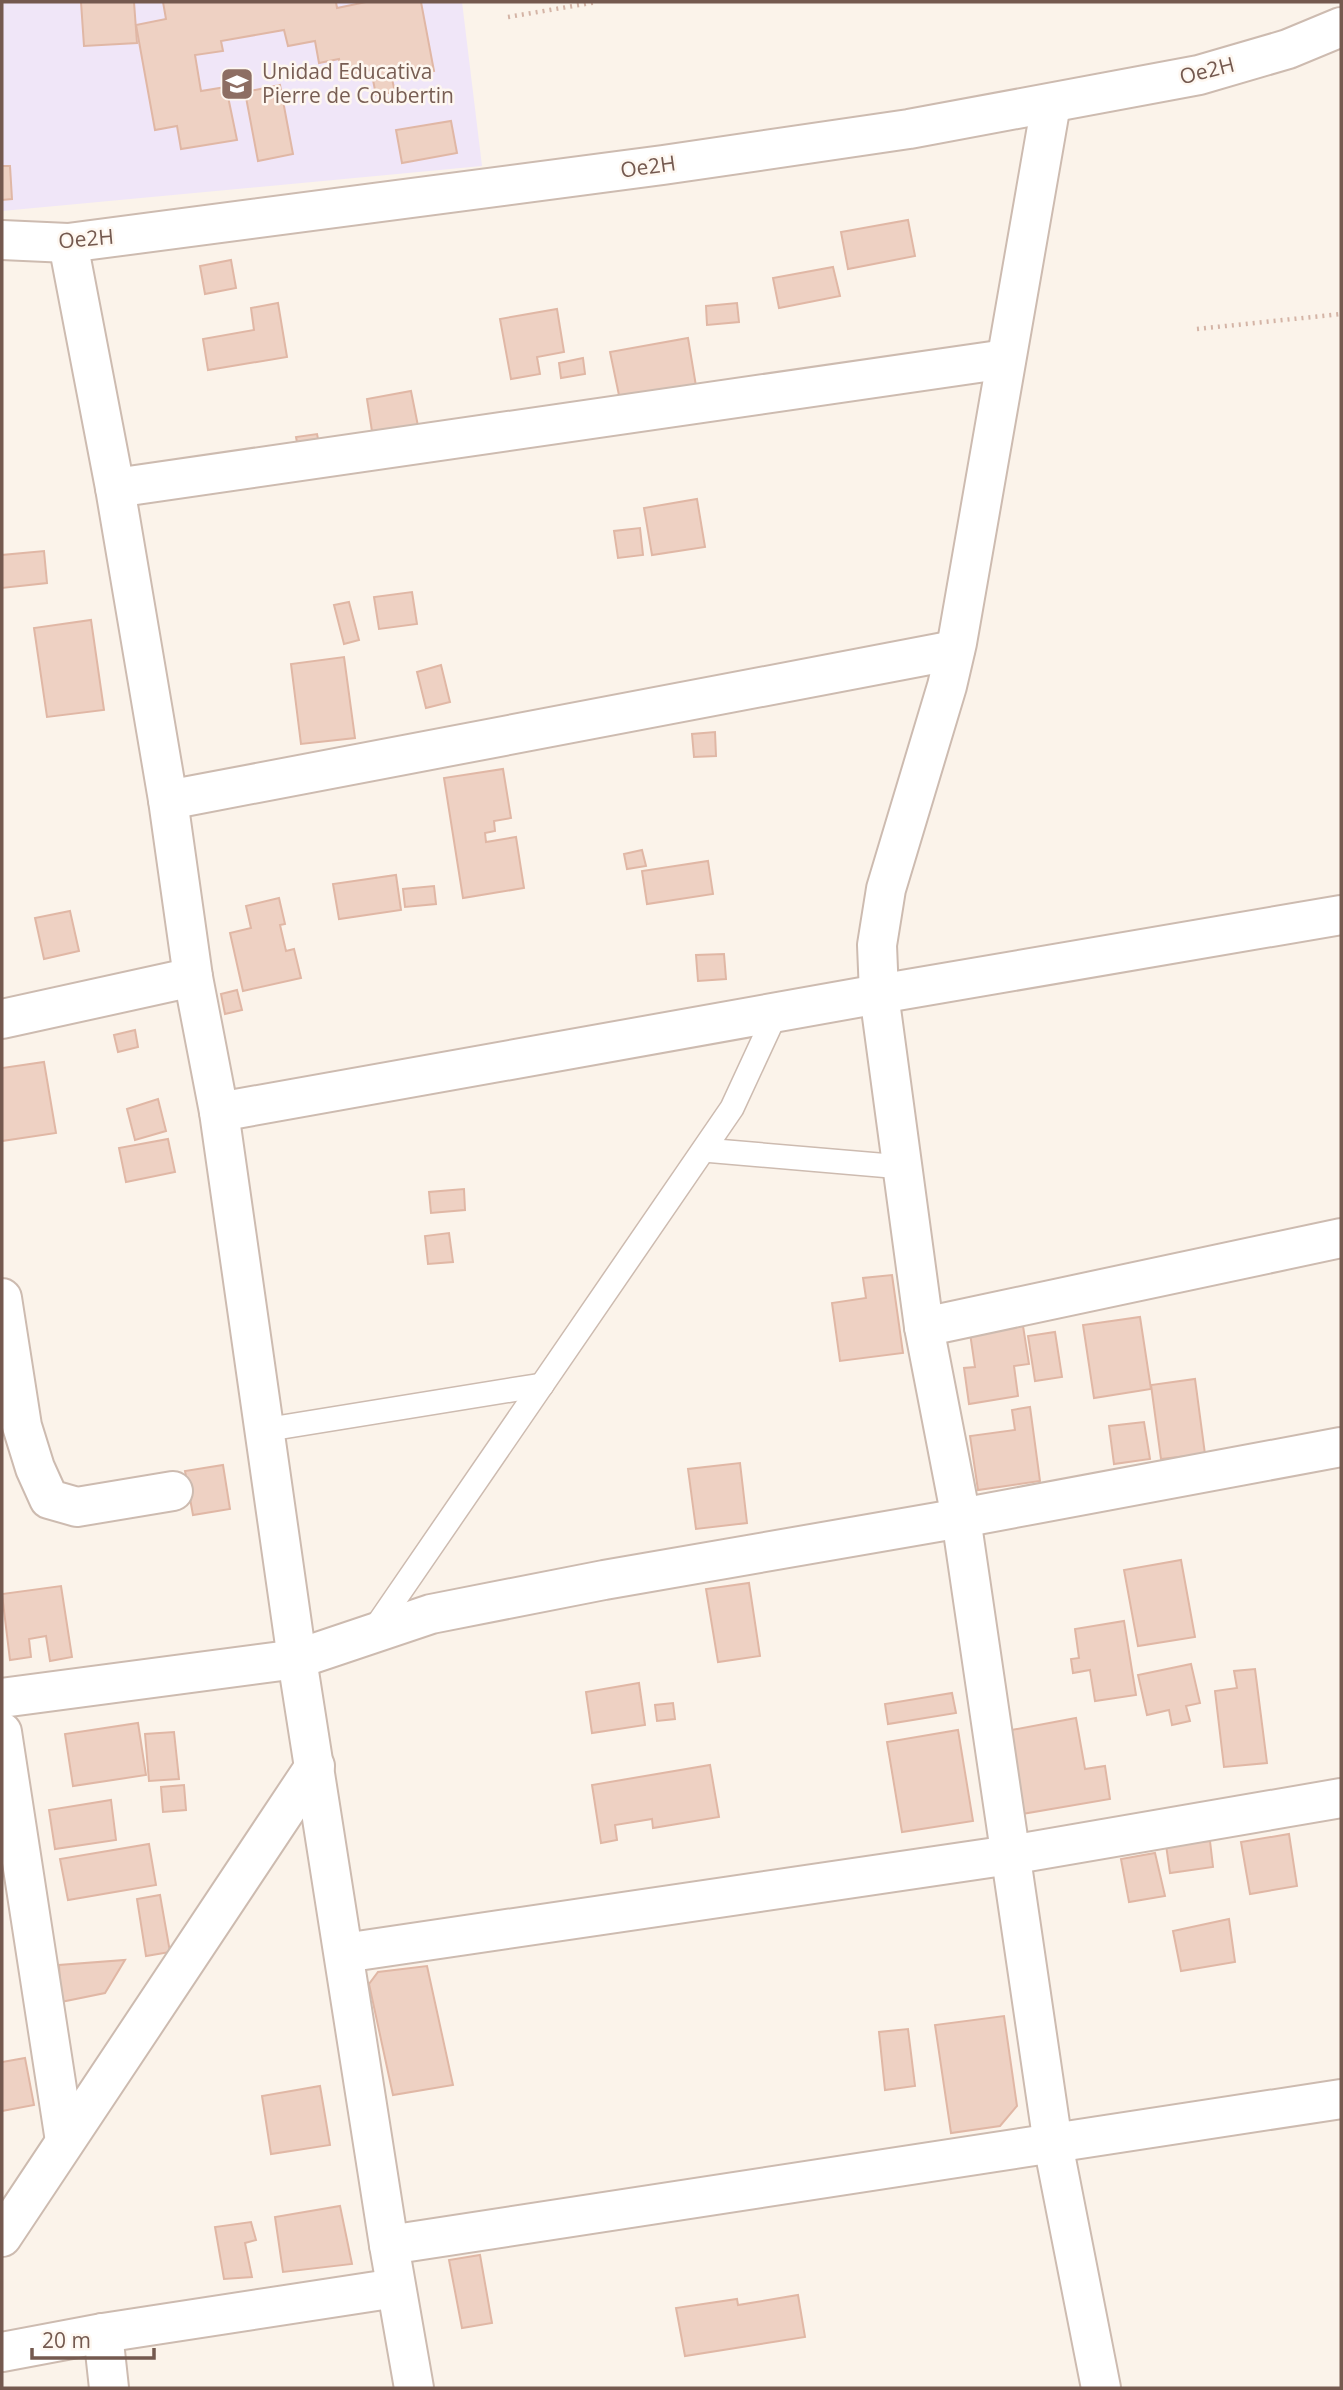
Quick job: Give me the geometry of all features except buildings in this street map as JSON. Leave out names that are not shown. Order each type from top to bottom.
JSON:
[{"type":"street","name":"Oe2H","points":[[2,240],[68,243],[909,130],[1199,75],[1288,49],[1341,27]]},
{"type":"street","points":[[1051,104],[955,650],[947,686],[886,889],[877,945],[878,994],[924,1327],[961,1518],[1052,2144],[1101,2388]]},
{"type":"street","points":[[68,243],[115,488],[168,800],[193,977],[219,1112],[297,1659],[414,2388]]},
{"type":"street","points":[[115,488],[1006,359]]},
{"type":"street","points":[[168,800],[955,650]]},
{"type":"street","points":[[219,1112],[878,994],[1341,915]]},
{"type":"street","points":[[2,1019],[193,977]]},
{"type":"street","points":[[924,1327],[1341,1238]]},
{"type":"street","points":[[2,1298],[12,1428],[49,1499],[77,1507],[173,1491]]},
{"type":"street","points":[[2,1698],[297,1659],[431,1614],[604,1580],[961,1518],[1341,1447]]},
{"type":"street","points":[[2,1732],[65,2141]]},
{"type":"street","points":[[2,2237],[314,1766]]},
{"type":"street","points":[[344,1952],[1010,1855],[1341,1798]]},
{"type":"street","points":[[389,2245],[1341,2099]]},
{"type":"street","points":[[2,2352],[103,2333],[396,2288]]},
{"type":"street","points":[[103,2333],[109,2388]]},
{"type":"lane","points":[[371,1634],[732,1108],[776,1013]]},
{"type":"lane","points":[[704,1150],[902,1167]]},
{"type":"lane","points":[[264,1430],[542,1385]]},
{"type":"path","points":[[508,18],[597,2]]},
{"type":"path","points":[[1198,329],[1341,314]]},
{"type":"shaded area","name":"Unidad Educativa Pierre de Coubertin","points":[[2,2],[462,2],[482,166],[2,211]]},
{"type":"place","name":"Unidad Educativa Pierre de Coubertin","points":[[237,84]]}]
